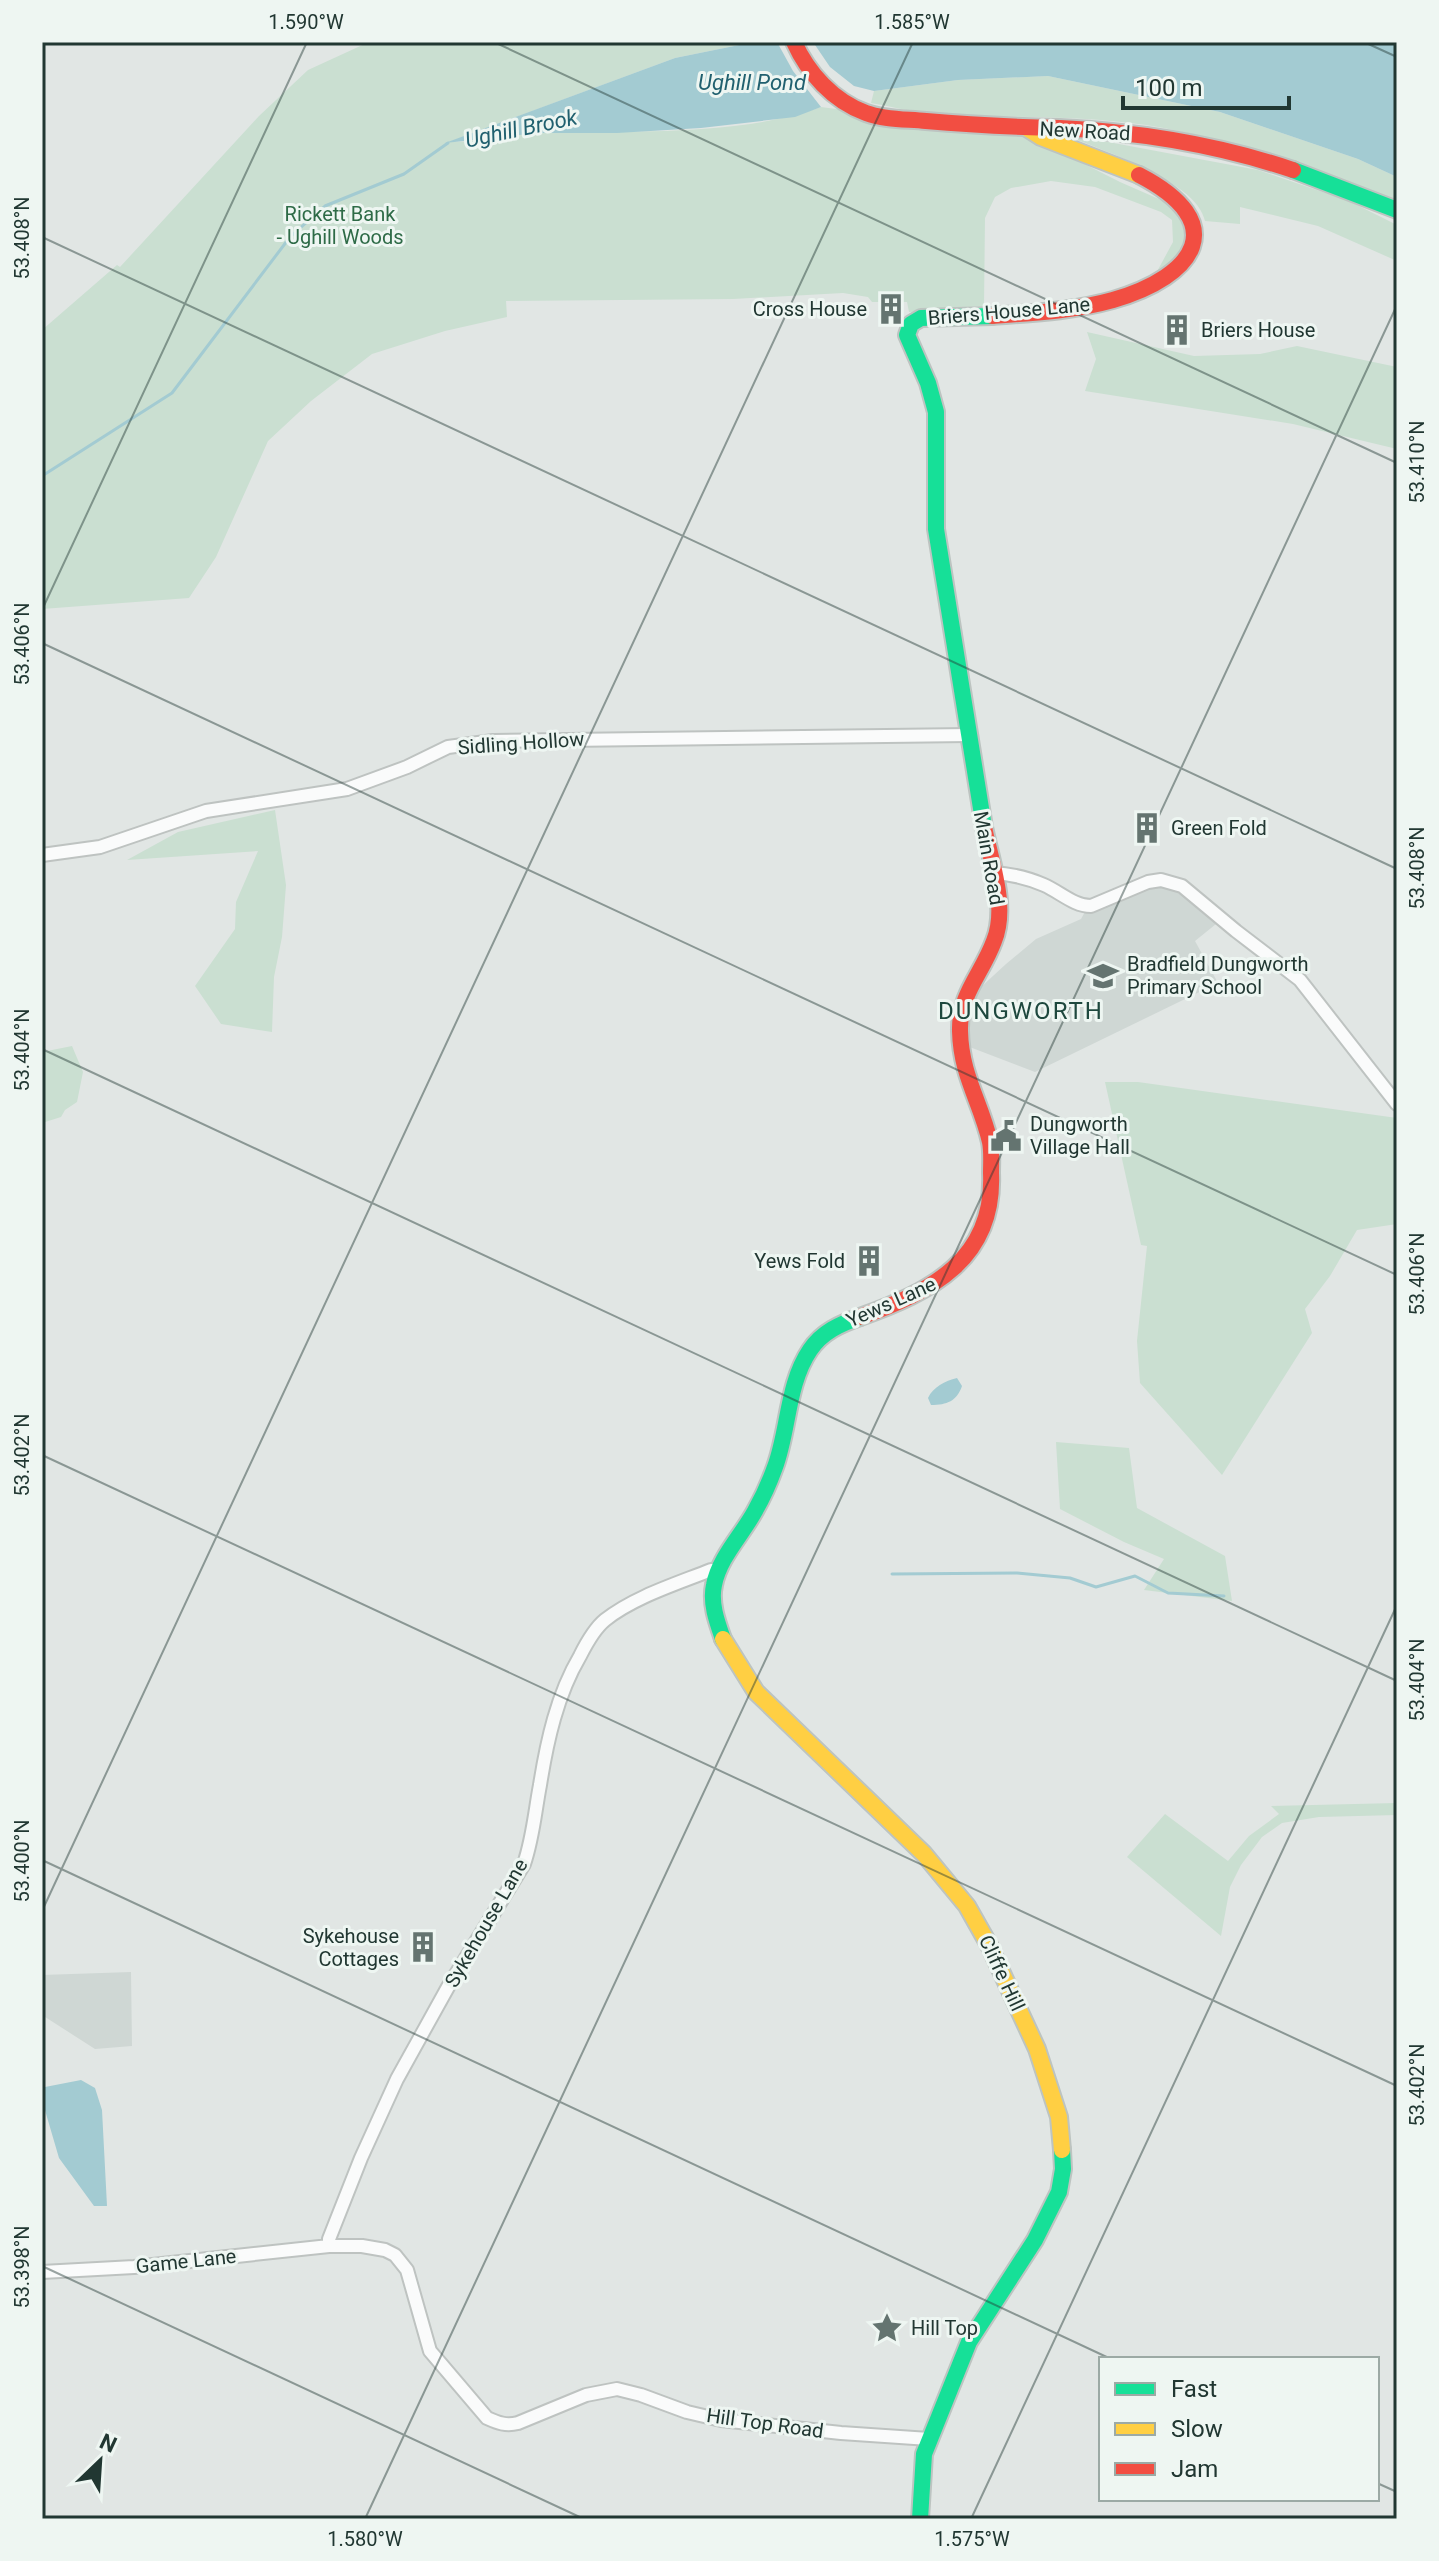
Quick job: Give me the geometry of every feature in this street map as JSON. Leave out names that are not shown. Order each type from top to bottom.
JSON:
[{"type":"main road","name":"New Road","points":[[794,42],[815,76],[848,103],[868,114],[951,124],[1134,133],[1188,141],[1306,174],[1397,210]]},
{"type":"main road","name":"Briers House Lane","points":[[969,735],[936,529],[936,412],[928,383],[907,335],[910,323],[921,318],[1055,311],[1125,297],[1178,270],[1186,260],[1195,236],[1195,224],[1183,204],[1162,187],[1041,137],[1027,128]]},
{"type":"main road","name":"Main Road","points":[[969,735],[998,897],[997,933],[963,1001],[961,1060],[986,1128],[992,1160]]},
{"type":"main road","name":"Yews Lane","points":[[718,1570],[747,1527],[771,1478],[784,1439],[797,1377],[809,1351],[830,1330],[930,1288],[959,1264],[974,1243],[988,1211],[992,1194],[992,1160]]},
{"type":"main road","name":"Cliffe Hill","points":[[718,1570],[713,1588],[715,1617],[726,1647],[741,1672],[787,1724],[924,1854],[967,1906],[989,1945],[1037,2049],[1059,2117],[1063,2169],[1059,2192],[1035,2240],[974,2332],[929,2439],[921,2473],[920,2519]]},
{"type":"street","name":"Sidling Hollow","points":[[42,855],[100,847],[218,808],[347,789],[407,767],[448,747],[485,742],[523,739],[734,740],[969,735]]},
{"type":"street","points":[[993,873],[1014,875],[1044,885],[1082,906],[1091,906],[1148,882],[1161,880],[1182,886],[1300,980],[1397,1104]]},
{"type":"street","name":"Sykehouse Lane","points":[[329,2246],[358,2166],[390,2093],[448,1987],[524,1864],[544,1760],[560,1700],[585,1646],[602,1622],[619,1611],[711,1570],[718,1570]]},
{"type":"street","name":"Game Lane","points":[[42,2272],[134,2267],[329,2246]]},
{"type":"street","name":"Hill Top Road","points":[[329,2246],[385,2250],[402,2262],[411,2281],[430,2351],[487,2418],[495,2422],[518,2423],[586,2395],[617,2389],[721,2420],[929,2439]]},
{"type":"shaded area","name":"Bradfield Dungworth Primary School","points":[[1150,886],[1180,889],[1216,924],[1195,941],[1218,983],[1035,1072],[967,1046],[970,1006],[981,987],[1036,939],[1081,919],[1086,910],[1105,907]]},
{"type":"shaded area","points":[[131,1972],[132,2046],[95,2049],[42,2015],[42,1975]]},
{"type":"green space","name":"Rickett Bank - Ughill Woods","points":[[369,42],[754,42],[675,58],[449,142],[540,133],[719,128],[788,117],[821,107],[1025,134],[1168,203],[1185,219],[1187,241],[1170,265],[1154,277],[1173,242],[1172,220],[1161,212],[1095,187],[1051,181],[1011,188],[995,197],[985,218],[984,306],[909,312],[907,302],[872,302],[868,297],[843,293],[733,299],[506,301],[507,317],[445,331],[372,354],[311,401],[268,441],[216,557],[189,598],[42,609],[42,330],[117,265],[120,267],[259,116],[308,70]]},
{"type":"green space","points":[[1048,76],[1220,112],[1358,159],[1397,177],[1397,204],[1274,157],[1179,131],[1091,119],[926,113],[871,103],[874,91],[958,80]]},
{"type":"green space","points":[[1060,133],[1258,170],[1349,201],[1397,225],[1397,261],[1318,226],[1240,207],[1240,224],[1205,221],[1198,206],[1165,179]]},
{"type":"green space","points":[[1087,332],[1194,356],[1260,354],[1297,346],[1397,367],[1397,449],[1293,424],[1085,391],[1096,359]]},
{"type":"green space","points":[[275,810],[286,885],[282,937],[274,977],[272,1032],[221,1024],[195,986],[235,929],[236,902],[258,851],[127,860],[178,832]]},
{"type":"green space","points":[[72,1046],[83,1072],[77,1102],[61,1117],[42,1123],[42,1052]]},
{"type":"green space","points":[[1105,1082],[1138,1082],[1397,1118],[1397,1224],[1357,1230],[1330,1276],[1305,1309],[1312,1333],[1222,1475],[1140,1383],[1137,1341],[1147,1246],[1141,1245]]},
{"type":"green space","points":[[1056,1442],[1129,1448],[1137,1508],[1225,1556],[1232,1601],[1144,1590],[1164,1559],[1060,1509]]},
{"type":"green space","points":[[1397,1803],[1397,1815],[1319,1817],[1282,1823],[1262,1837],[1241,1865],[1230,1887],[1221,1936],[1127,1857],[1165,1814],[1228,1861],[1249,1836],[1279,1814],[1271,1806]]},
{"type":"water","name":"Ughill Pond","points":[[754,42],[777,42],[793,71],[821,107],[795,117],[701,128],[617,133],[538,133],[445,143],[675,58]]},
{"type":"water","points":[[813,42],[1397,42],[1397,177],[1358,159],[1220,112],[1048,76],[958,80],[874,91],[854,86],[830,67]]},
{"type":"water","points":[[957,1378],[962,1386],[954,1399],[931,1405],[928,1398],[933,1391]]},
{"type":"water","points":[[81,2080],[95,2088],[102,2110],[107,2206],[94,2206],[59,2158],[42,2100],[45,2087]]},
{"type":"waterway","name":"Ughill Brook","points":[[42,476],[172,393],[290,237],[325,206],[404,174],[448,143]]},
{"type":"waterway","points":[[892,1574],[1017,1573],[1070,1578],[1096,1587],[1135,1576],[1168,1593],[1224,1596]]},
{"type":"traffic: fast","points":[[1293,170],[1397,210]]},
{"type":"traffic: fast","points":[[984,827],[936,529],[936,412],[928,383],[907,335],[911,324],[921,318],[992,316]]},
{"type":"traffic: fast","points":[[723,1639],[714,1606],[717,1575],[771,1478],[802,1363],[826,1333],[860,1317]]},
{"type":"traffic: fast","points":[[920,2519],[924,2454],[969,2342],[1035,2240],[1059,2192],[1062,2150]]},
{"type":"traffic: slow","points":[[1027,128],[1041,137],[1139,175]]},
{"type":"traffic: slow","points":[[723,1639],[756,1692],[924,1854],[967,1906],[989,1945],[1037,2049],[1059,2117],[1062,2150]]},
{"type":"traffic: jam","points":[[794,42],[823,85],[854,108],[873,115],[1149,136],[1207,146],[1293,170]]},
{"type":"traffic: jam","points":[[992,316],[1038,313],[1113,300],[1142,290],[1182,263],[1192,246],[1194,229],[1186,211],[1168,193],[1139,175]]},
{"type":"traffic: jam","points":[[860,1317],[911,1296],[954,1268],[970,1250],[982,1228],[989,1203],[990,1142],[964,1062],[960,1031],[967,995],[998,928],[997,884],[984,827]]},
{"type":"place","name":"Cross House","points":[[891,309]]},
{"type":"place","name":"Briers House","points":[[1177,330]]},
{"type":"place","name":"Green Fold","points":[[1147,828]]},
{"type":"place","name":"Bradfield Dungworth Primary School","points":[[1103,976]]},
{"type":"place","name":"Dungworth Village Hall","points":[[1006,1136]]},
{"type":"place","name":"Yews Fold","points":[[869,1261]]},
{"type":"place","name":"Sykehouse Cottages","points":[[423,1947]]},
{"type":"place","name":"Hill Top","points":[[887,2328]]},
{"type":"district","name":"DUNGWORTH","points":[[1021,1011]]}]
